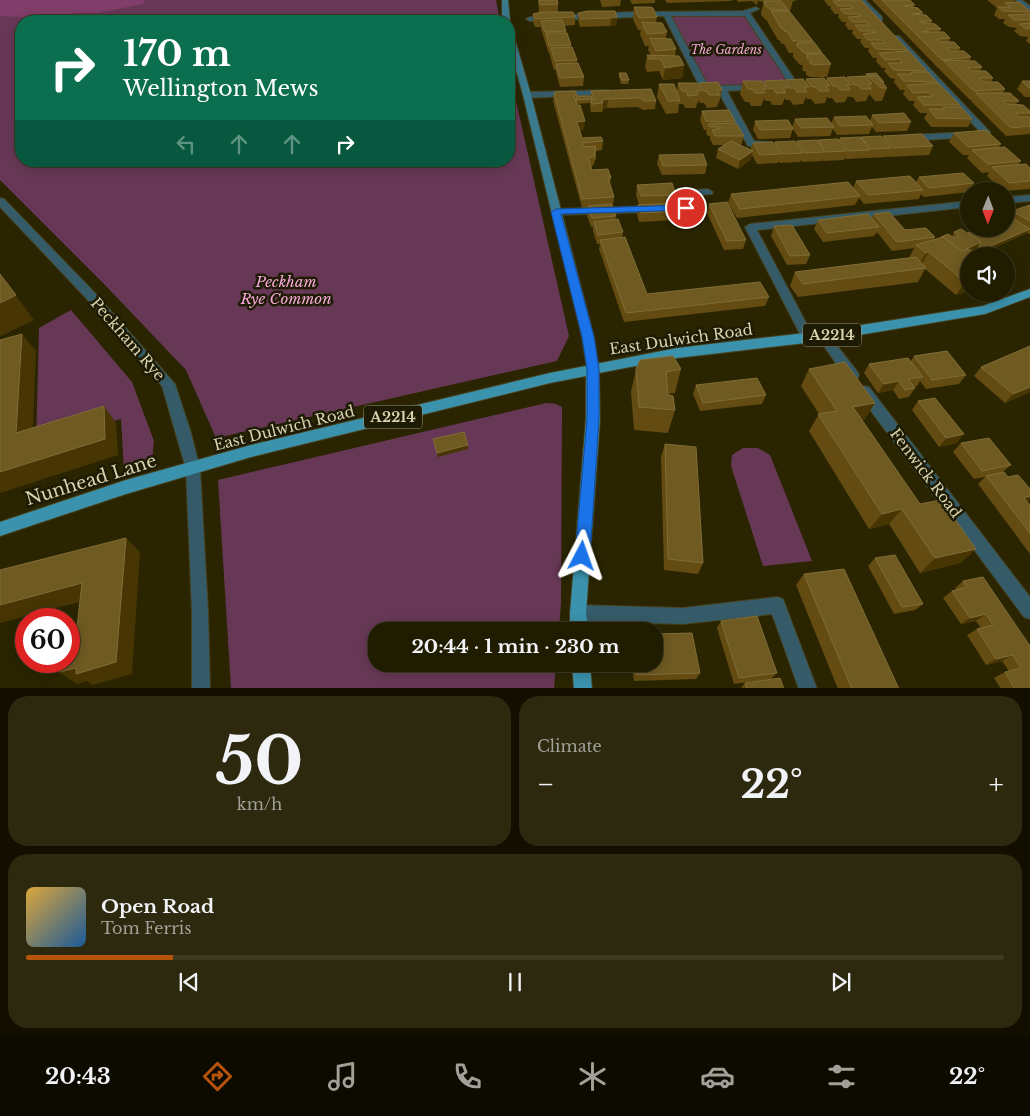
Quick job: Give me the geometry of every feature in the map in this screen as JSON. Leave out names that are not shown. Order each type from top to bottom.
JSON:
[{"type":"main road","points":[[504,0],[505,15]]},
{"type":"main road","points":[[515,54],[588,337],[593,369],[593,419],[578,622]]},
{"type":"main road","name":"East Dulwich Road","points":[[193,469],[251,451],[593,369],[677,353],[816,337],[985,310],[1030,293]]},
{"type":"main road","name":"Nunhead Lane","points":[[0,529],[126,486],[193,469]]},
{"type":"main road","points":[[582,672],[583,688]]},
{"type":"street","points":[[861,0],[987,134],[898,138]]},
{"type":"street","points":[[1018,0],[1030,9]]},
{"type":"street","points":[[530,19],[666,13],[744,13],[756,9]]},
{"type":"street","points":[[666,13],[705,89]]},
{"type":"street","points":[[744,13],[748,15],[790,86],[805,86]]},
{"type":"street","points":[[695,89],[767,87]]},
{"type":"street","points":[[721,88],[751,144],[780,143]]},
{"type":"street","points":[[527,95],[616,92]]},
{"type":"street","points":[[556,212],[686,208],[680,193],[708,192]]},
{"type":"street","points":[[1015,199],[1030,198]]},
{"type":"street","name":"Peckham Rye","points":[[0,201],[90,295],[165,380],[184,434],[193,469],[201,688]]},
{"type":"street","name":"Fenwick Road","points":[[960,205],[750,227],[816,337],[1030,611]]},
{"type":"street","points":[[578,613],[683,616],[777,605],[808,688]]},
{"type":"green space","name":"Peckham Rye Common","points":[[0,0],[496,0],[499,15],[15,15],[15,167],[515,167],[515,97],[569,336],[557,361],[216,438],[186,370],[106,286],[0,180]]},
{"type":"green space","name":"The Gardens","points":[[670,15],[745,16],[791,84],[707,87]]},
{"type":"green space","points":[[71,310],[132,382],[154,441],[152,461],[124,470],[121,419],[36,444],[39,328]]},
{"type":"green space","points":[[546,403],[562,407],[560,622],[368,622],[368,672],[555,672],[554,688],[231,688],[218,480]]},
{"type":"green space","points":[[743,448],[758,448],[770,455],[812,561],[763,566],[731,466],[732,455]]},
{"type":"shaded area","points":[[0,0],[144,0],[143,4],[98,13],[0,16]]},
{"type":"building","points":[[557,0],[558,4],[540,5],[539,1]]},
{"type":"building","points":[[861,0],[908,50],[876,49],[871,43],[885,43],[882,40],[868,40],[863,34],[876,32],[860,31],[855,25],[869,25],[866,22],[852,22],[848,17],[861,16],[858,14],[845,14],[840,9],[853,8],[851,6],[838,6],[833,1]]},
{"type":"building","points":[[882,0],[910,0],[915,5],[903,6],[918,8],[923,13],[911,14],[926,15],[932,21],[919,21],[935,24],[941,29],[927,29],[929,31],[922,32],[944,32],[950,38],[937,39],[940,42],[954,42],[960,48],[946,48],[950,51],[964,51],[971,57],[942,60]]},
{"type":"building","points":[[764,1],[781,1],[788,10],[771,10],[764,4]]},
{"type":"building","points":[[1019,2],[1030,12],[1003,11],[998,7],[1011,7],[1005,3]]},
{"type":"building","points":[[634,7],[653,8],[657,17],[639,18]]},
{"type":"building","points":[[615,11],[617,17],[581,19],[578,13]]},
{"type":"building","points":[[771,11],[789,11],[813,41],[793,41],[788,32],[781,28]]},
{"type":"building","points":[[573,12],[575,17],[535,19],[533,14]]},
{"type":"building","points":[[1030,14],[1030,20],[1014,20],[1008,15]]},
{"type":"building","points":[[562,20],[566,31],[545,32],[541,21]]},
{"type":"building","points":[[642,22],[662,23],[667,32],[647,34]]},
{"type":"building","points":[[1030,23],[1030,29],[1019,24]]},
{"type":"building","points":[[546,33],[567,33],[571,45],[549,46]]},
{"type":"building","points":[[650,38],[671,39],[676,49],[656,51]]},
{"type":"building","points":[[814,42],[822,53],[804,53],[796,45],[798,45],[797,43]]},
{"type":"building","points":[[572,47],[577,60],[555,61],[551,48]]},
{"type":"building","points":[[909,51],[927,71],[894,70],[888,63],[902,63],[900,59],[885,60],[879,53]]},
{"type":"building","points":[[806,54],[823,54],[831,64],[814,65],[810,63],[810,59],[806,58],[808,56]]},
{"type":"building","points":[[647,55],[679,56],[684,65],[665,68],[661,59],[649,59]]},
{"type":"building","points":[[943,60],[975,61],[982,67],[968,68],[971,71],[986,71],[993,78],[979,78],[983,82],[998,82],[1005,89],[974,91]]},
{"type":"building","points":[[578,63],[584,77],[560,78],[556,64]]},
{"type":"building","points":[[911,72],[928,72],[937,82],[904,81],[897,74],[912,74]]},
{"type":"building","points":[[619,73],[626,73],[629,80],[622,80]]},
{"type":"building","points":[[876,73],[884,82],[882,83],[877,76],[868,76],[866,74]]},
{"type":"building","points":[[866,76],[872,84],[868,84],[871,89],[861,89],[858,85],[854,85],[847,77]]},
{"type":"building","points":[[868,76],[877,76],[887,88],[881,88]]},
{"type":"building","points":[[845,77],[851,85],[847,85],[850,90],[840,90],[837,86],[833,86],[827,78]]},
{"type":"building","points":[[824,78],[830,86],[826,86],[829,91],[819,91],[816,87],[812,87],[806,79]]},
{"type":"building","points":[[803,79],[809,87],[804,87],[807,92],[797,92],[794,88],[790,88],[785,80]]},
{"type":"building","points":[[783,80],[788,88],[783,88],[786,93],[776,93],[773,88],[769,89],[764,81]]},
{"type":"building","points":[[743,81],[762,81],[767,89],[762,89],[765,93],[755,93],[752,89],[748,89]]},
{"type":"building","points":[[1022,81],[1030,81],[1030,89]]},
{"type":"building","points":[[718,82],[722,90],[717,90],[720,95],[709,95],[707,91],[703,91],[699,83]]},
{"type":"building","points":[[678,83],[697,83],[701,91],[696,91],[698,95],[688,96],[686,91],[682,91]]},
{"type":"building","points":[[938,83],[960,105],[924,105],[917,97],[933,96],[929,92],[913,93],[907,85]]},
{"type":"building","points":[[659,84],[674,84],[680,101],[668,101]]},
{"type":"building","points":[[651,89],[656,101],[645,101],[640,98],[608,99],[602,100],[603,103],[592,104],[591,99],[594,99],[591,91]]},
{"type":"building","points":[[575,91],[577,95],[574,96],[577,105],[580,105],[585,121],[577,122],[582,138],[601,137],[603,141],[582,143],[584,147],[595,146],[595,157],[588,157],[592,170],[608,169],[611,178],[608,178],[614,197],[582,199],[554,93]]},
{"type":"building","points":[[976,93],[1010,93],[1019,101],[1003,101],[1006,104],[1023,105],[1030,111],[1030,113],[1016,113],[1020,117],[1030,117],[1030,126],[1011,128]]},
{"type":"building","points":[[577,96],[591,96],[592,99],[576,100]]},
{"type":"building","points":[[943,107],[961,107],[972,119],[936,118],[929,109],[945,109]]},
{"type":"building","points":[[729,110],[735,121],[706,121],[702,111]]},
{"type":"building","points":[[904,113],[911,122],[879,123],[872,115]]},
{"type":"building","points":[[866,116],[873,125],[840,126],[834,117]]},
{"type":"building","points":[[827,118],[834,127],[801,128],[795,119]]},
{"type":"building","points":[[788,120],[793,129],[760,130],[755,121]]},
{"type":"building","points":[[736,123],[744,136],[715,136],[712,130],[721,128],[710,127],[708,124]]},
{"type":"building","points":[[986,130],[1001,144],[968,147],[954,133]]},
{"type":"building","points":[[922,134],[933,146],[893,148],[883,136]]},
{"type":"building","points":[[881,136],[891,148],[871,149],[861,137]]},
{"type":"building","points":[[860,137],[870,150],[849,151],[840,138]]},
{"type":"building","points":[[838,139],[847,151],[827,152],[818,140]]},
{"type":"building","points":[[817,140],[825,152],[805,153],[797,141]]},
{"type":"building","points":[[731,141],[753,151],[740,160],[718,149]]},
{"type":"building","points":[[795,141],[803,153],[783,154],[775,142]]},
{"type":"building","points":[[773,142],[781,154],[760,155],[753,143]]},
{"type":"building","points":[[1005,147],[1021,161],[988,164],[972,150]]},
{"type":"building","points":[[703,154],[707,165],[663,166],[659,155]]},
{"type":"building","points":[[1026,164],[1030,168],[1030,181],[1008,182],[992,167]]},
{"type":"building","points":[[963,173],[973,182],[960,182],[960,185],[929,188],[919,177]]},
{"type":"building","points":[[910,176],[923,190],[868,195],[856,181]]},
{"type":"building","points":[[848,182],[860,196],[740,209],[731,194]]},
{"type":"building","points":[[672,183],[676,195],[641,196],[637,185]]},
{"type":"building","points":[[727,202],[746,240],[727,241],[709,204]]},
{"type":"building","points":[[674,203],[677,211],[641,213],[638,205]]},
{"type":"building","points":[[611,204],[616,216],[592,218],[588,206]]},
{"type":"building","points":[[1030,205],[1030,221],[1015,213],[1015,210]]},
{"type":"building","points":[[889,212],[905,230],[926,228],[935,237],[897,242],[874,214]]},
{"type":"building","points":[[868,214],[879,227],[827,233],[818,220]]},
{"type":"building","points":[[618,219],[623,232],[598,235],[594,222]]},
{"type":"building","points":[[1015,220],[1030,229],[1015,236]]},
{"type":"building","points":[[792,225],[810,255],[790,256],[774,226]]},
{"type":"building","points":[[960,229],[960,238],[975,238],[981,242],[970,247],[960,247],[960,250],[941,237],[948,234],[954,238],[959,235],[954,232]]},
{"type":"building","points":[[625,237],[647,294],[760,282],[769,297],[626,313],[600,240]]},
{"type":"building","points":[[943,237],[960,250],[960,278],[929,252],[926,253],[916,245]]},
{"type":"building","points":[[975,238],[1009,238],[989,247],[979,246],[981,242]]},
{"type":"building","points":[[916,257],[926,268],[803,284],[795,272]]},
{"type":"building","points":[[0,274],[16,295],[0,303]]},
{"type":"building","points":[[22,334],[16,433],[104,406],[105,439],[0,472],[0,340]]},
{"type":"building","points":[[1030,346],[1030,387],[1013,394],[981,367]]},
{"type":"building","points":[[947,351],[966,375],[932,380],[914,356]]},
{"type":"building","points":[[673,356],[681,369],[666,372],[668,395],[673,396],[675,410],[639,407],[636,369],[640,360]]},
{"type":"building","points":[[908,358],[923,377],[908,379],[915,388],[905,390],[899,381],[884,384],[869,364]]},
{"type":"building","points":[[845,362],[875,403],[853,407],[920,504],[941,500],[976,549],[935,558],[902,509],[882,514],[818,414],[837,411],[809,369]]},
{"type":"building","points":[[757,378],[766,395],[703,403],[696,385]]},
{"type":"building","points":[[935,398],[964,434],[946,438],[918,401]]},
{"type":"building","points":[[464,432],[468,445],[437,453],[433,439]]},
{"type":"building","points":[[989,438],[1011,465],[982,471],[961,443]]},
{"type":"building","points":[[665,444],[696,447],[703,563],[668,559]]},
{"type":"building","points":[[1004,472],[1008,477],[1018,475],[1030,489],[1030,496],[1024,498],[1030,505],[1030,533],[986,476]]},
{"type":"building","points":[[126,538],[116,662],[80,673],[79,608],[82,583],[0,605],[0,570]]},
{"type":"building","points":[[895,555],[923,604],[902,607],[875,558]]},
{"type":"building","points":[[844,569],[899,688],[852,688],[804,574]]},
{"type":"building","points":[[983,577],[1030,646],[1030,688],[1014,688],[1005,672],[1021,668],[1013,655],[996,659],[977,629],[993,625],[986,614],[970,618],[952,591],[967,587],[963,581]]},
{"type":"building","points":[[757,616],[777,673],[739,678],[721,621]]},
{"type":"building","points":[[692,633],[700,673],[636,675],[636,672],[663,672],[663,634]]},
{"type":"building","points":[[780,678],[784,688],[747,688],[745,683]]},
{"type":"route","points":[[582,556],[593,419],[593,369],[588,337],[556,212],[686,208]]}]
